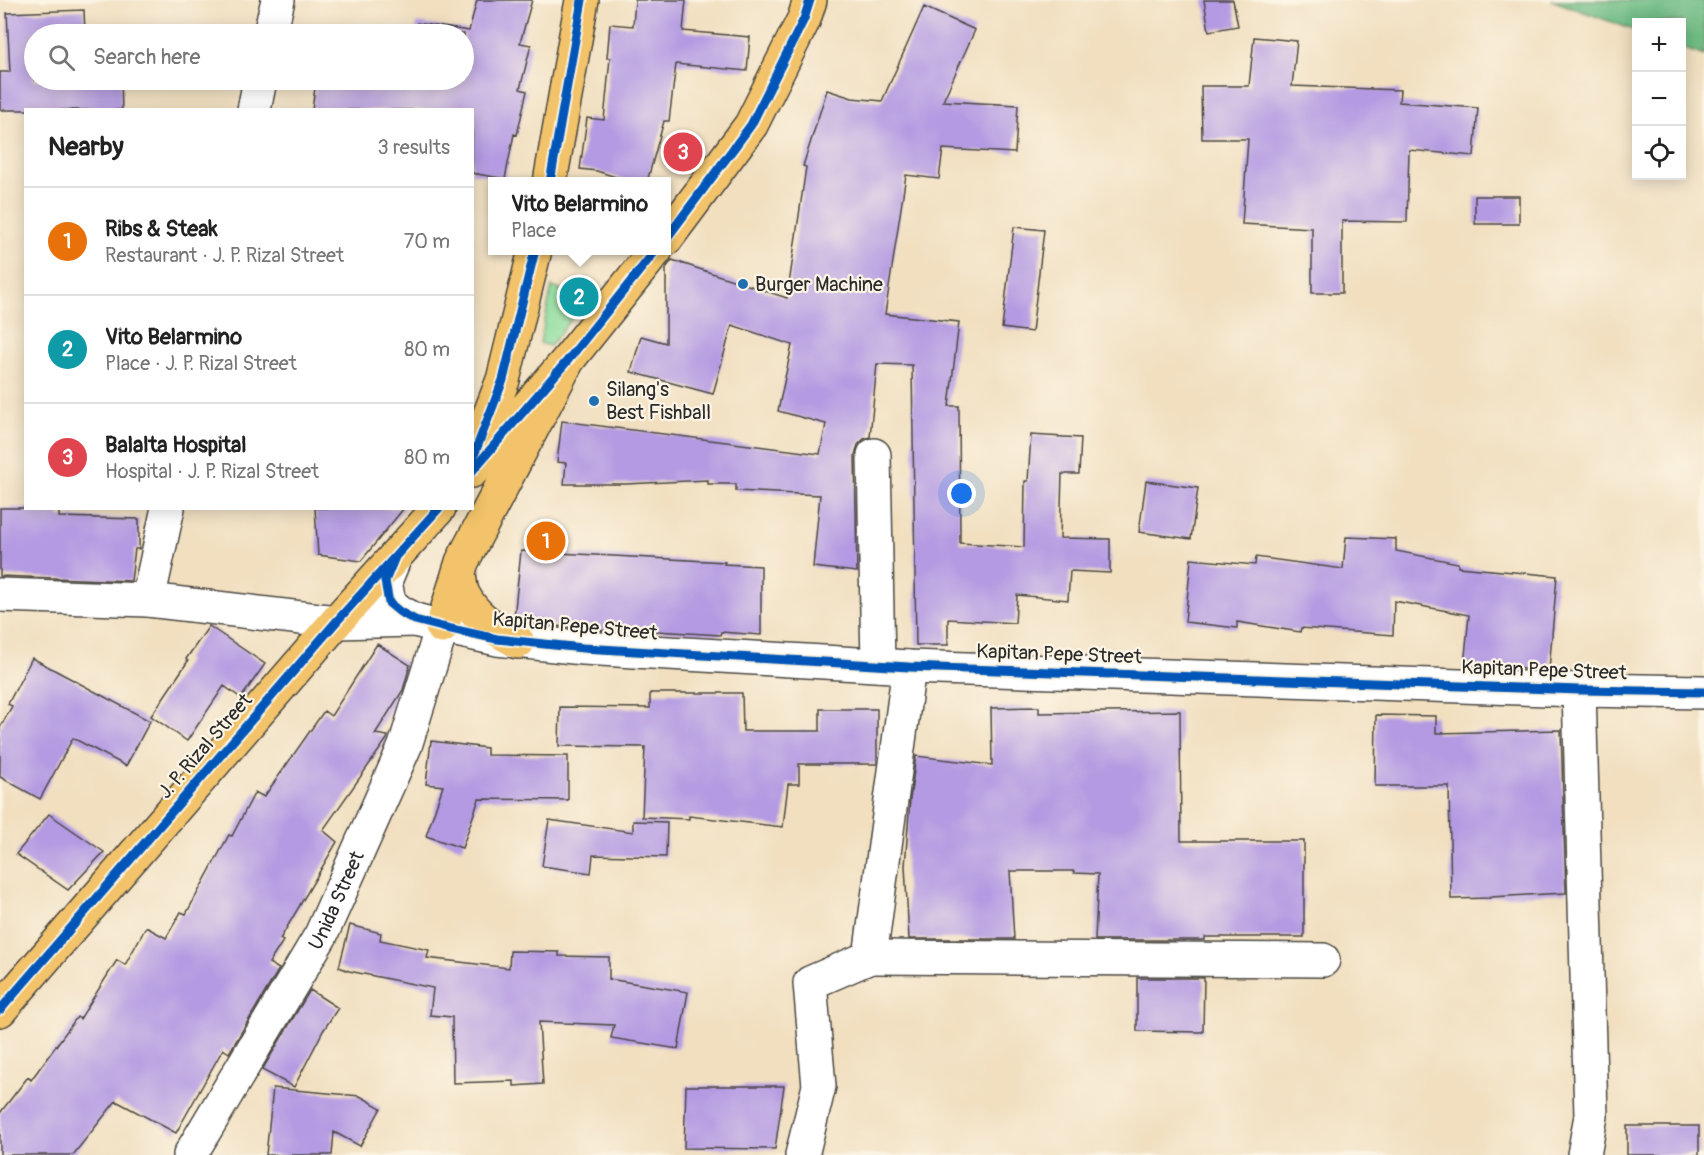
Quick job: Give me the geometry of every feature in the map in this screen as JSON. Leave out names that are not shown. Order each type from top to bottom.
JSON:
[{"type":"main road","points":[[551,177],[582,0]]},
{"type":"main road","points":[[671,231],[751,125],[804,19],[810,0]]},
{"type":"main road","points":[[474,455],[503,380],[534,255]]},
{"type":"main road","points":[[474,469],[568,360],[652,255]]},
{"type":"main road","points":[[429,623],[459,572],[467,552],[568,360]]},
{"type":"main road","name":"J. P. Rizal Street","points":[[0,1010],[336,622],[437,510]]},
{"type":"main road","points":[[459,572],[463,595],[477,614],[490,627],[518,642]]},
{"type":"street","points":[[272,24],[278,0]]},
{"type":"street","points":[[254,108],[258,90]]},
{"type":"street","points":[[870,957],[893,666],[874,455]]},
{"type":"street","points":[[148,600],[168,510]]},
{"type":"street","points":[[395,557],[385,581],[389,603],[400,612],[429,623]]},
{"type":"street","points":[[0,594],[148,600],[336,622],[429,623]]},
{"type":"street","name":"Kapitan Pepe Street","points":[[429,623],[518,642],[893,666],[1579,690],[1704,692]]},
{"type":"street","name":"Unida Street","points":[[190,1155],[321,935],[405,746],[429,623]]},
{"type":"street","points":[[1579,690],[1591,1116],[1584,1155]]},
{"type":"street","points":[[802,1155],[819,1086],[810,983],[870,957],[1323,960]]},
{"type":"green space","points":[[1551,0],[1704,0],[1704,56],[1686,49],[1686,18],[1632,18],[1632,30]]},
{"type":"green space","points":[[552,287],[587,299],[550,346],[540,343]]},
{"type":"building","points":[[477,0],[532,0],[520,43],[531,45],[520,89],[527,91],[517,135],[514,134],[505,177],[474,173],[474,108],[312,108],[315,90],[474,90],[474,24],[471,24]]},
{"type":"building","points":[[635,0],[686,0],[683,31],[750,37],[747,71],[676,64],[669,121],[664,121],[648,177],[616,177],[580,169],[587,118],[604,120],[610,58],[607,58],[610,24],[633,26]]},
{"type":"building","points":[[1204,0],[1233,0],[1238,26],[1209,31]]},
{"type":"building","points":[[924,7],[975,30],[943,101],[1018,105],[1015,153],[943,149],[939,179],[906,175],[885,314],[959,322],[949,406],[959,406],[960,543],[1024,547],[1025,481],[1028,481],[1031,435],[1081,438],[1079,474],[1062,474],[1060,538],[1110,539],[1110,573],[1070,571],[1068,600],[1017,595],[1015,623],[948,619],[948,645],[916,645],[912,365],[877,364],[870,437],[858,445],[855,455],[857,572],[813,567],[820,495],[736,491],[736,484],[708,484],[708,480],[564,484],[566,463],[557,462],[562,421],[820,454],[826,424],[778,411],[792,345],[732,325],[713,394],[631,372],[641,336],[666,343],[666,268],[672,260],[787,298],[806,167],[803,166],[827,90],[852,98],[882,101]]},
{"type":"building","points":[[84,10],[85,24],[24,24],[24,90],[121,90],[122,108],[0,110],[0,72],[10,72],[7,13]]},
{"type":"building","points":[[1254,37],[1297,41],[1292,86],[1400,90],[1399,102],[1478,108],[1474,156],[1409,150],[1407,222],[1342,221],[1342,293],[1312,293],[1312,228],[1242,224],[1248,139],[1202,139],[1201,86],[1249,86]]},
{"type":"building","points":[[1475,196],[1519,196],[1519,224],[1475,224]]},
{"type":"building","points":[[1014,227],[1044,230],[1032,332],[1002,328]]},
{"type":"building","points":[[1146,481],[1198,488],[1191,539],[1139,532]]},
{"type":"building","points":[[0,508],[59,510],[59,517],[139,519],[139,549],[135,549],[131,581],[0,576]]},
{"type":"building","points":[[315,510],[402,510],[361,561],[318,555]]},
{"type":"building","points":[[1346,537],[1396,539],[1396,551],[1458,563],[1458,567],[1557,576],[1549,670],[1464,666],[1469,615],[1394,601],[1393,635],[1301,628],[1300,632],[1237,622],[1237,628],[1185,622],[1191,559],[1255,565],[1256,557],[1343,569]]},
{"type":"building","points":[[521,551],[761,566],[761,635],[721,632],[720,635],[609,628],[609,631],[522,623],[514,618]]},
{"type":"building","points":[[209,626],[265,664],[241,698],[224,686],[187,741],[151,716]]},
{"type":"building","points":[[377,644],[410,665],[403,690],[375,734],[388,736],[387,739],[323,830],[337,842],[280,939],[283,941],[269,963],[279,969],[229,1053],[223,1049],[176,1133],[116,1101],[73,1155],[0,1155],[0,1113],[28,1077],[31,1080],[77,1017],[80,1019],[117,960],[125,965],[146,927],[166,938],[181,912],[186,914],[255,792],[264,797],[324,711],[331,716]]},
{"type":"building","points":[[32,658],[150,721],[126,766],[73,738],[40,799],[0,777],[0,728],[12,706],[8,704]]},
{"type":"building","points":[[650,693],[742,693],[743,731],[820,731],[820,709],[877,709],[877,764],[799,764],[799,784],[788,784],[783,827],[689,816],[689,819],[642,817],[645,747],[559,746],[560,707],[650,708]]},
{"type":"building","points":[[1039,707],[1039,713],[1180,711],[1181,841],[1304,841],[1304,937],[1095,940],[1098,874],[1074,873],[1074,871],[1010,871],[1014,939],[909,939],[905,866],[916,756],[992,765],[991,708]]},
{"type":"building","points":[[1376,715],[1436,716],[1436,733],[1561,730],[1566,893],[1451,899],[1449,786],[1375,786]]},
{"type":"building","points":[[431,741],[487,748],[487,755],[568,756],[568,800],[479,799],[462,848],[426,836],[443,786],[426,784]]},
{"type":"building","points":[[49,814],[104,852],[68,890],[16,854]]},
{"type":"building","points":[[549,820],[633,832],[633,821],[667,822],[666,857],[593,855],[591,873],[542,866]]},
{"type":"building","points":[[350,925],[381,933],[380,940],[429,950],[427,958],[509,968],[510,951],[559,952],[559,956],[609,957],[609,979],[688,992],[678,1049],[611,1038],[614,1025],[539,1022],[543,1084],[514,1086],[514,1081],[453,1083],[452,1017],[430,1015],[433,988],[339,967]]},
{"type":"building","points":[[1137,978],[1204,978],[1203,1032],[1137,1031]]},
{"type":"building","points":[[310,990],[338,1008],[323,1031],[294,1087],[262,1070]]},
{"type":"building","points":[[686,1086],[784,1086],[775,1149],[684,1148]]},
{"type":"building","points":[[273,1088],[360,1096],[381,1108],[360,1146],[334,1132],[332,1155],[266,1155]]},
{"type":"building","points":[[1627,1126],[1699,1126],[1699,1155],[1627,1155]]},
{"type":"cycle path","points":[[551,177],[582,0]]},
{"type":"cycle path","points":[[671,232],[751,125],[804,19],[810,0]]},
{"type":"cycle path","points":[[474,455],[503,380],[534,255]]},
{"type":"cycle path","points":[[474,469],[568,360],[652,255]]},
{"type":"cycle path","points":[[0,1010],[336,622],[437,510]]},
{"type":"cycle path","points":[[395,557],[385,581],[389,603],[415,620],[497,639],[583,648],[909,667],[1579,690],[1704,692]]},
{"type":"place","name":"Balalta Hospital","points":[[683,152]]},
{"type":"place","name":"Burger Machine","points":[[743,284]]},
{"type":"place","name":"Vito Belarmino","points":[[579,297]]},
{"type":"place","name":"Silang's Best Fishball","points":[[594,401]]},
{"type":"place","name":"Ribs & Steak","points":[[546,541]]}]
